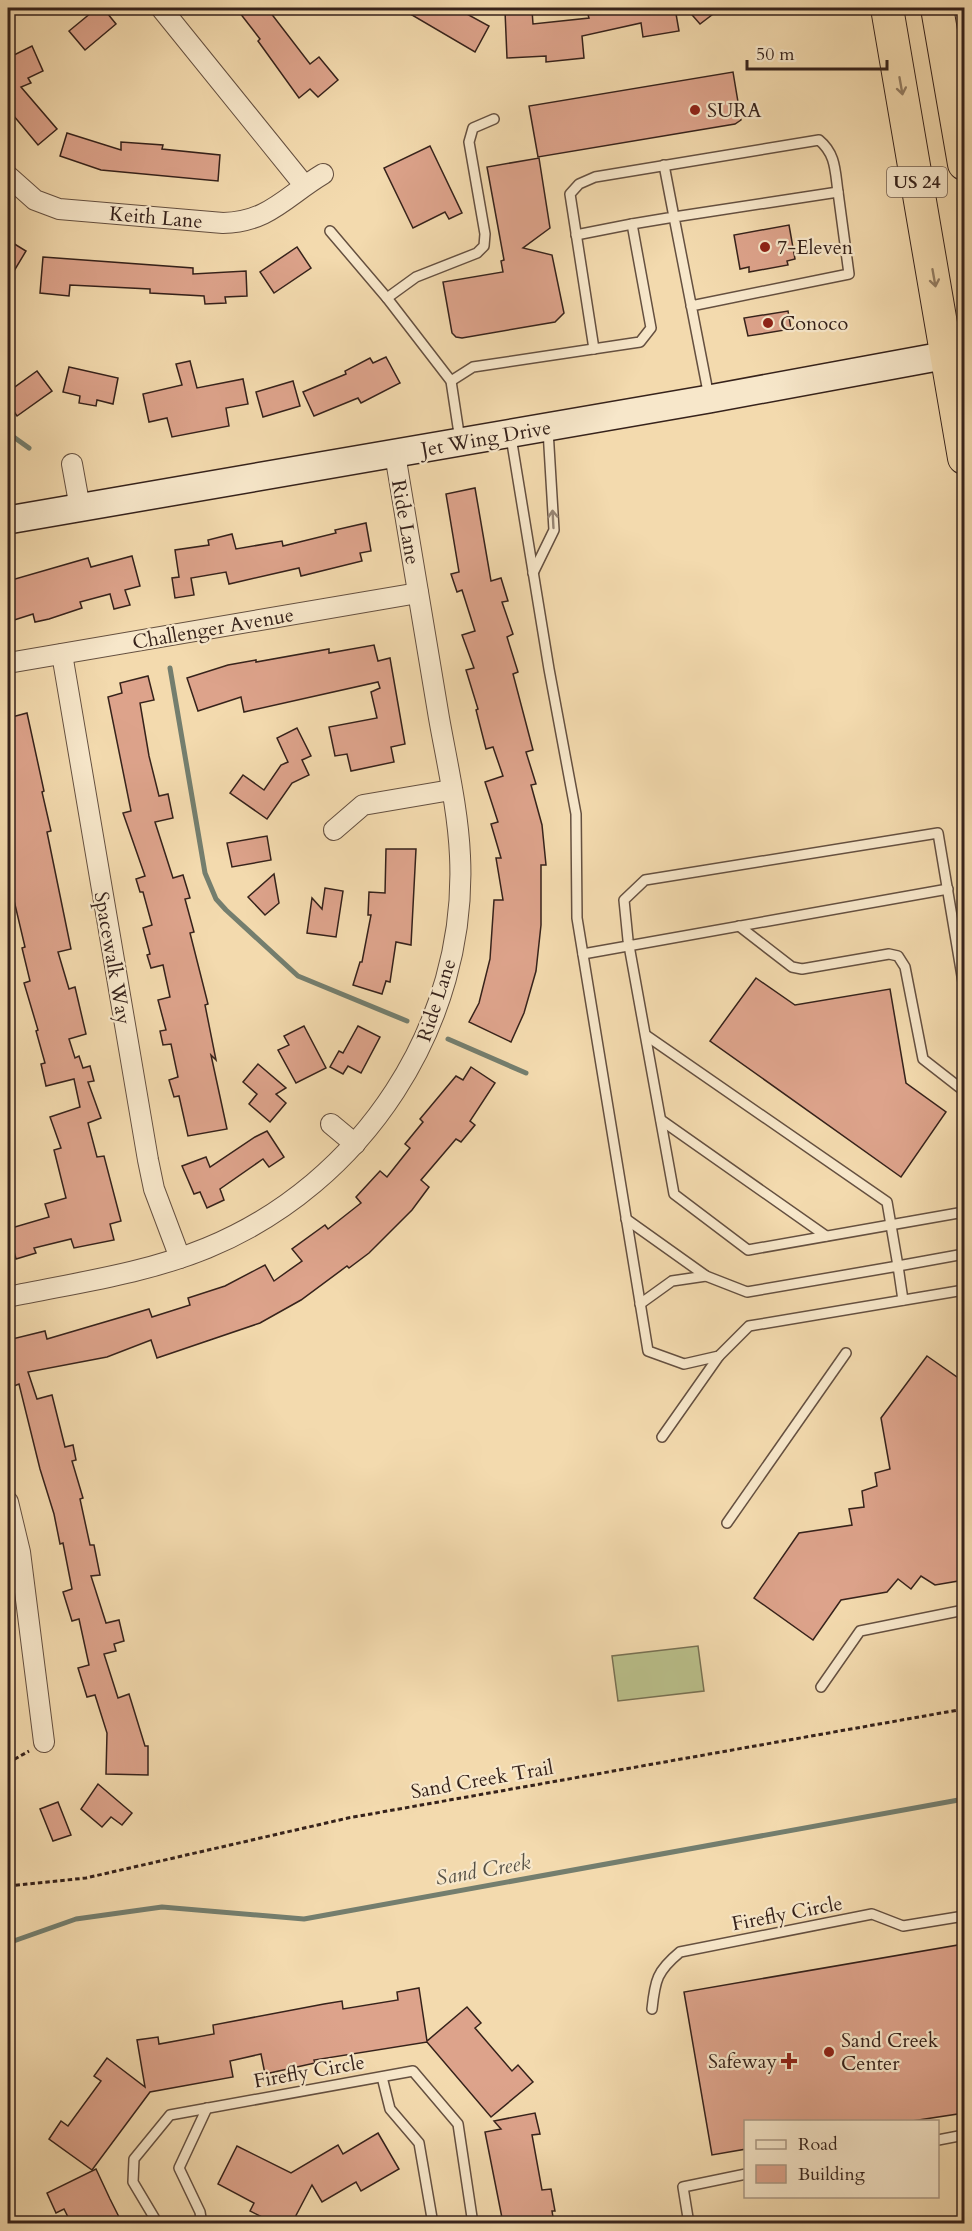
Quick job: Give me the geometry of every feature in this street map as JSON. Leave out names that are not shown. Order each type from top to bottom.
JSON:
[{"type":"highway","name":"US 24","points":[[887,8],[956,354],[964,458]]},
{"type":"highway","name":"US 24","points":[[937,8],[964,164]]},
{"type":"main road","name":"Jet Wing Drive","points":[[8,520],[510,434],[956,354]]},
{"type":"street","points":[[161,8],[304,185]]},
{"type":"street","name":"Keith Lane","points":[[8,176],[35,200],[59,209],[223,223],[240,222],[268,213],[304,185],[323,174]]},
{"type":"street","name":"Ride Lane","points":[[8,1298],[146,1268],[180,1258],[236,1235],[262,1220],[316,1181],[355,1144],[381,1115],[405,1077],[432,1023],[455,938],[460,856],[395,454]]},
{"type":"street","points":[[72,464],[80,508]]},
{"type":"street","name":"Challenger Avenue","points":[[8,663],[418,593]]},
{"type":"street","name":"Spacewalk Way","points":[[62,654],[148,1160],[154,1189],[180,1258]]},
{"type":"street","points":[[334,830],[363,805],[451,790]]},
{"type":"street","points":[[331,1124],[355,1144]]},
{"type":"street","points":[[8,1502],[20,1552],[44,1742]]},
{"type":"lane","points":[[387,298],[416,277],[477,253],[484,246],[485,234],[469,142],[473,128],[494,119]]},
{"type":"lane","points":[[594,349],[570,194],[579,184],[595,177],[819,140],[830,148],[834,159],[849,274],[691,306]]},
{"type":"lane","points":[[664,165],[709,399]]},
{"type":"lane","points":[[576,235],[674,217],[838,192]]},
{"type":"lane","points":[[451,381],[473,367],[640,342],[651,328],[632,224]]},
{"type":"lane","points":[[330,231],[387,298],[451,381],[461,442]]},
{"type":"lane","points":[[533,573],[554,530],[548,427]]},
{"type":"lane","points":[[510,434],[576,814],[577,918],[648,1351],[684,1364],[719,1356]]},
{"type":"lane","points":[[964,988],[938,833],[645,880],[624,900],[629,946],[674,1194],[748,1250],[964,1212]]},
{"type":"lane","points":[[583,954],[948,889]]},
{"type":"lane","points":[[739,926],[792,967],[802,969],[889,954],[898,956],[905,967],[923,1059],[964,1091]]},
{"type":"lane","points":[[647,1036],[887,1203],[903,1300]]},
{"type":"lane","points":[[661,1120],[826,1236]]},
{"type":"lane","points":[[626,1219],[706,1276],[747,1292],[964,1254]]},
{"type":"lane","points":[[640,1304],[672,1281],[706,1276]]},
{"type":"lane","points":[[662,1437],[719,1356],[749,1326],[964,1290]]},
{"type":"lane","points":[[726,1523],[846,1353]]},
{"type":"lane","points":[[822,1687],[860,1631],[964,1610]]},
{"type":"lane","name":"Firefly Circle","points":[[652,2009],[654,1985],[662,1967],[680,1952],[872,1914],[903,1926],[964,1916]]},
{"type":"lane","name":"Firefly Circle","points":[[158,2223],[133,2182],[134,2159],[170,2115],[413,2071],[458,2124],[473,2223]]},
{"type":"lane","points":[[382,2077],[390,2109],[419,2143],[433,2223]]},
{"type":"lane","points":[[202,2223],[200,2212],[179,2168],[207,2108]]},
{"type":"lane","points":[[939,2140],[964,2135]]},
{"type":"lane","points":[[688,2223],[683,2187],[744,2174]]},
{"type":"path","name":"Sand Creek Trail","points":[[8,1886],[86,1878],[348,1818],[964,1709]]},
{"type":"path","points":[[8,1763],[44,1742]]},
{"type":"green space","points":[[698,1646],[704,1691],[618,1701],[612,1656]]},
{"type":"building","points":[[97,8],[103,8],[116,24],[85,50],[69,31]]},
{"type":"building","points":[[236,8],[267,8],[310,64],[319,57],[338,80],[318,97],[310,89],[299,98],[258,41],[260,39]]},
{"type":"building","points":[[400,8],[456,8],[489,26],[475,52]]},
{"type":"building","points":[[586,8],[675,8],[679,31],[643,37],[641,23],[582,36],[584,58],[546,62],[546,56],[507,58],[505,11],[532,10],[533,24],[589,18]]},
{"type":"building","points":[[686,8],[721,8],[700,24]]},
{"type":"building","points":[[32,46],[43,71],[28,78],[31,83],[21,87],[57,129],[38,145],[8,109],[8,58]]},
{"type":"building","points":[[733,72],[741,120],[735,124],[538,157],[529,106]]},
{"type":"building","points":[[67,133],[121,150],[121,142],[163,145],[162,149],[220,155],[218,181],[101,170],[60,156]]},
{"type":"building","points":[[430,146],[462,213],[449,219],[445,212],[413,228],[384,168]]},
{"type":"building","points":[[539,158],[550,228],[523,248],[552,255],[564,313],[555,322],[462,338],[456,337],[452,333],[443,282],[503,272],[501,261],[504,260],[487,167]]},
{"type":"building","name":"7-Eleven","points":[[789,225],[795,259],[787,261],[788,265],[749,272],[749,267],[740,269],[734,235]]},
{"type":"building","points":[[8,240],[26,251],[8,281]]},
{"type":"building","points":[[297,247],[311,268],[274,293],[260,272]]},
{"type":"building","points":[[43,257],[193,268],[193,274],[246,271],[247,296],[225,297],[226,303],[205,304],[204,296],[150,293],[150,289],[70,285],[69,296],[40,293]]},
{"type":"building","name":"Conoco","points":[[788,311],[791,329],[748,336],[744,318]]},
{"type":"building","points":[[386,357],[400,383],[361,403],[358,398],[314,416],[303,392],[346,374],[345,371],[370,358],[373,363]]},
{"type":"building","points":[[190,361],[197,388],[243,379],[248,404],[226,408],[229,426],[172,437],[167,418],[149,422],[143,394],[182,385],[176,364]]},
{"type":"building","points":[[69,367],[118,378],[113,404],[97,400],[96,406],[79,403],[80,396],[63,392]]},
{"type":"building","points":[[37,371],[52,391],[17,416],[8,403],[8,392]]},
{"type":"building","points":[[293,381],[300,406],[263,417],[256,392]]},
{"type":"building","points":[[475,488],[491,581],[501,578],[508,601],[502,602],[513,634],[507,637],[518,672],[513,674],[533,750],[526,752],[536,784],[531,785],[542,825],[546,865],[541,865],[541,925],[536,971],[524,1013],[511,1042],[469,1022],[479,1003],[490,959],[494,900],[503,900],[496,858],[501,858],[491,824],[498,822],[485,782],[503,776],[493,747],[486,749],[476,710],[478,709],[466,670],[474,668],[462,635],[475,631],[462,590],[457,592],[451,574],[459,572],[446,494]]},
{"type":"building","points":[[366,523],[371,551],[360,553],[362,561],[301,576],[299,568],[229,584],[226,572],[191,578],[194,595],[175,598],[172,578],[179,577],[175,550],[209,545],[208,540],[232,534],[236,549],[282,541],[283,546]]},
{"type":"building","points":[[132,556],[140,586],[125,590],[130,605],[114,609],[110,594],[80,602],[82,608],[49,619],[35,622],[33,614],[8,622],[8,581],[88,558],[91,567]]},
{"type":"building","points":[[374,645],[378,661],[390,658],[405,744],[391,747],[394,762],[351,771],[347,754],[335,756],[329,727],[377,718],[371,692],[380,688],[378,682],[244,712],[241,697],[198,711],[187,678],[228,665],[256,660],[256,662],[329,649],[329,653]]},
{"type":"building","points":[[148,676],[154,700],[140,703],[149,756],[159,796],[168,794],[173,818],[155,822],[173,878],[183,875],[190,898],[185,899],[194,932],[190,933],[208,1004],[205,1005],[216,1060],[211,1055],[227,1129],[188,1136],[179,1096],[174,1097],[169,1080],[178,1077],[171,1044],[163,1045],[160,1031],[166,1030],[158,1000],[170,997],[163,965],[151,968],[147,955],[150,954],[143,928],[152,925],[143,892],[140,892],[136,879],[145,876],[123,813],[131,811],[108,697],[122,693],[120,683]]},
{"type":"building","points":[[27,713],[44,791],[42,792],[51,831],[47,832],[71,949],[58,952],[69,989],[75,987],[86,1034],[69,1039],[75,1058],[79,1056],[83,1068],[90,1066],[94,1081],[88,1082],[101,1118],[88,1123],[97,1157],[104,1156],[121,1221],[110,1224],[114,1240],[74,1248],[71,1239],[34,1248],[36,1253],[16,1259],[8,1229],[49,1217],[45,1204],[66,1198],[54,1150],[61,1148],[50,1117],[80,1107],[74,1079],[46,1086],[41,1064],[45,1063],[36,1031],[38,1030],[24,983],[30,981],[22,948],[25,947],[8,875],[8,718]]},
{"type":"building","points":[[297,728],[311,756],[302,760],[309,775],[292,783],[267,819],[230,793],[243,775],[264,790],[281,765],[288,762],[277,738]]},
{"type":"building","points":[[267,836],[271,860],[232,867],[227,843]]},
{"type":"building","points":[[386,849],[416,849],[411,945],[396,942],[390,982],[386,981],[382,994],[353,985],[360,962],[362,962],[371,915],[368,915],[369,892],[385,893]]},
{"type":"building","points":[[274,874],[279,903],[265,915],[248,897]]},
{"type":"building","points":[[325,888],[343,891],[336,937],[307,933],[312,898],[322,909]]},
{"type":"building","points":[[756,978],[795,1005],[890,989],[906,1083],[946,1112],[901,1177],[710,1041]]},
{"type":"building","points":[[304,1026],[326,1068],[296,1083],[278,1050],[289,1045],[284,1036]]},
{"type":"building","points":[[358,1026],[380,1037],[361,1073],[348,1066],[343,1074],[330,1067],[339,1051],[343,1053]]},
{"type":"building","points":[[258,1064],[286,1088],[276,1094],[286,1103],[270,1122],[249,1104],[257,1094],[243,1082]]},
{"type":"building","points":[[471,1067],[495,1083],[470,1121],[475,1125],[461,1142],[456,1139],[421,1180],[429,1187],[412,1210],[369,1253],[349,1268],[347,1266],[301,1300],[260,1323],[157,1358],[151,1340],[107,1357],[28,1372],[37,1399],[52,1395],[65,1447],[73,1445],[76,1460],[72,1461],[83,1498],[80,1499],[90,1545],[94,1545],[100,1575],[91,1576],[106,1623],[119,1620],[124,1641],[114,1644],[116,1651],[104,1654],[118,1698],[129,1694],[145,1746],[148,1746],[148,1775],[106,1774],[107,1733],[95,1695],[87,1697],[78,1668],[89,1665],[79,1619],[72,1621],[63,1592],[72,1589],[63,1543],[60,1544],[19,1384],[14,1386],[8,1366],[8,1340],[45,1331],[47,1339],[149,1309],[152,1317],[190,1305],[188,1298],[225,1286],[265,1265],[274,1281],[302,1261],[292,1249],[325,1225],[328,1229],[361,1203],[356,1197],[380,1171],[387,1177],[410,1148],[405,1144],[423,1122],[420,1119],[456,1076],[463,1080]]},
{"type":"building","points":[[267,1131],[284,1157],[269,1167],[263,1159],[220,1189],[224,1200],[207,1208],[200,1192],[194,1194],[182,1166],[206,1157],[210,1167]]},
{"type":"building","points":[[927,1356],[964,1382],[964,1425],[959,1433],[964,1485],[958,1495],[964,1500],[964,1580],[935,1585],[921,1576],[911,1589],[898,1579],[887,1592],[841,1600],[813,1640],[754,1598],[799,1533],[852,1525],[849,1509],[864,1507],[862,1491],[877,1486],[875,1473],[890,1469],[881,1418]]},
{"type":"building","points":[[98,1784],[132,1813],[122,1825],[111,1817],[102,1827],[81,1809]]},
{"type":"building","points":[[58,1802],[71,1835],[53,1841],[40,1809]]},
{"type":"building","name":"Sand Creek Center","points":[[964,1944],[964,2113],[918,2120],[744,2120],[744,2149],[712,2155],[684,1992]]},
{"type":"building","points":[[419,1988],[427,2041],[467,2007],[481,2023],[475,2028],[512,2071],[518,2065],[533,2082],[491,2117],[427,2042],[314,2060],[315,2063],[265,2074],[261,2054],[230,2061],[233,2077],[150,2092],[92,2170],[49,2139],[61,2121],[68,2126],[101,2081],[94,2076],[107,2058],[145,2087],[137,2040],[158,2037],[159,2044],[214,2034],[213,2025],[342,2001],[343,2009],[398,2000],[397,1992]]},
{"type":"building","points":[[535,2113],[540,2134],[532,2135],[542,2190],[551,2189],[555,2211],[552,2211],[554,2223],[503,2223],[485,2132],[501,2129],[494,2121]]},
{"type":"building","points":[[378,2133],[399,2169],[361,2191],[356,2182],[322,2202],[312,2185],[292,2223],[274,2223],[250,2211],[254,2203],[218,2184],[237,2146],[291,2173],[338,2145],[343,2154]]},
{"type":"building","points":[[96,2169],[122,2223],[71,2223],[64,2209],[56,2213],[47,2193]]},
{"type":"waterway","points":[[8,433],[29,448]]},
{"type":"waterway","points":[[170,668],[205,873],[216,899],[298,976],[407,1021]]},
{"type":"waterway","points":[[448,1039],[526,1073]]},
{"type":"waterway","name":"Sand Creek","points":[[8,1943],[76,1919],[162,1907],[304,1919],[964,1799]]},
{"type":"place","name":"SURA","points":[[695,110]]},
{"type":"place","name":"7-Eleven","points":[[765,247]]},
{"type":"place","name":"Conoco","points":[[768,323]]},
{"type":"place","name":"Sand Creek Center","points":[[829,2052]]},
{"type":"place","name":"Safeway","points":[[789,2061]]}]
